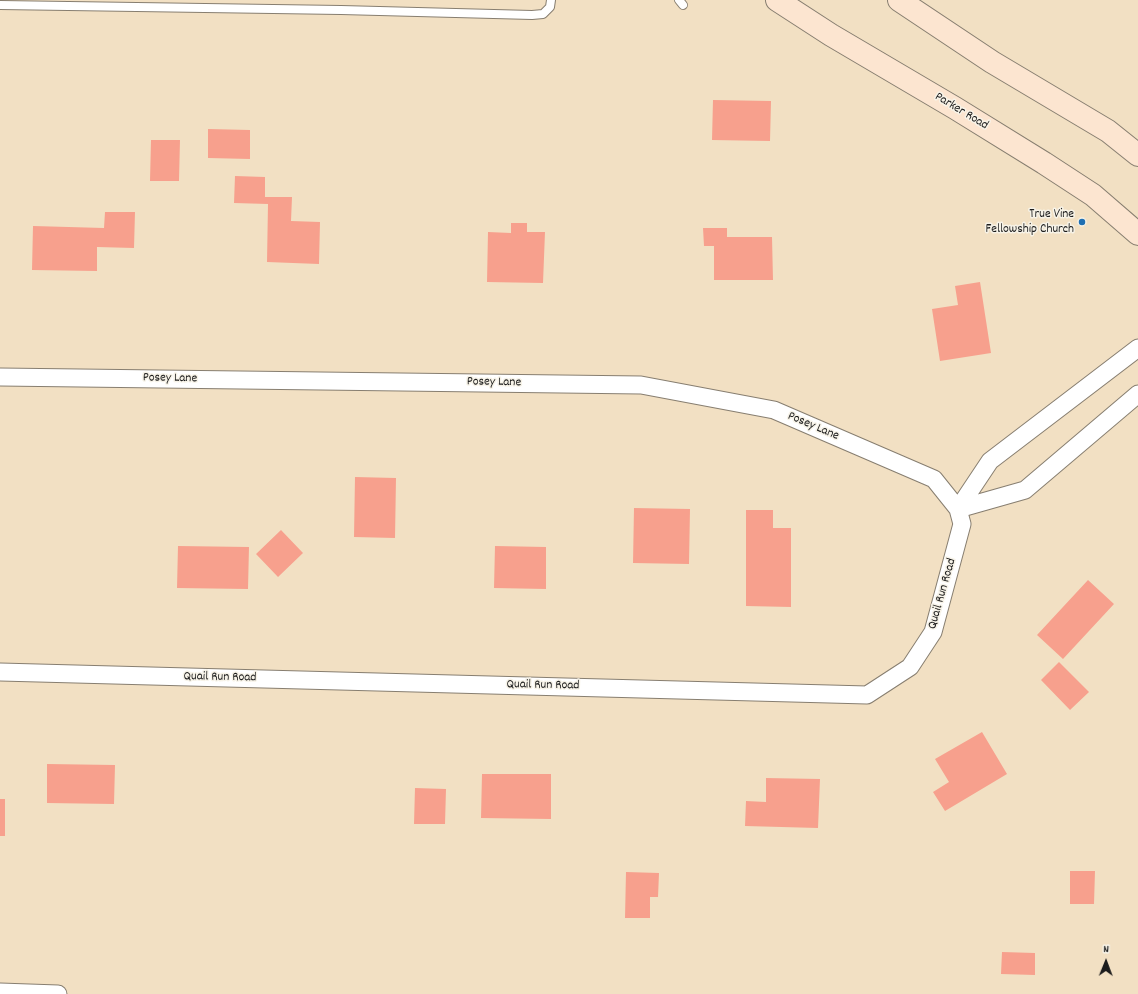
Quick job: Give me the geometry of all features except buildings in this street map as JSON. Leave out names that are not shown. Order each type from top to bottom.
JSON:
[{"type":"main road","name":"Parker Road","points":[[777,0],[830,35],[955,108],[1044,163],[1092,195],[1138,234]]},
{"type":"main road","points":[[899,0],[992,62],[1108,131],[1138,155]]},
{"type":"street","points":[[958,509],[990,462],[1138,348]]},
{"type":"street","name":"Posey Lane","points":[[0,377],[641,385],[774,410],[934,480],[958,509]]},
{"type":"street","points":[[958,509],[1025,490],[1138,394]]},
{"type":"street","name":"Quail Run Road","points":[[0,672],[867,695],[910,667],[933,632],[962,524],[958,509]]},
{"type":"street","points":[[0,992],[58,994]]},
{"type":"lane","points":[[0,5],[341,10],[532,15],[543,14],[550,7],[551,0]]},
{"type":"place","name":"True Vine Fellowship Church","points":[[1082,222]]}]
